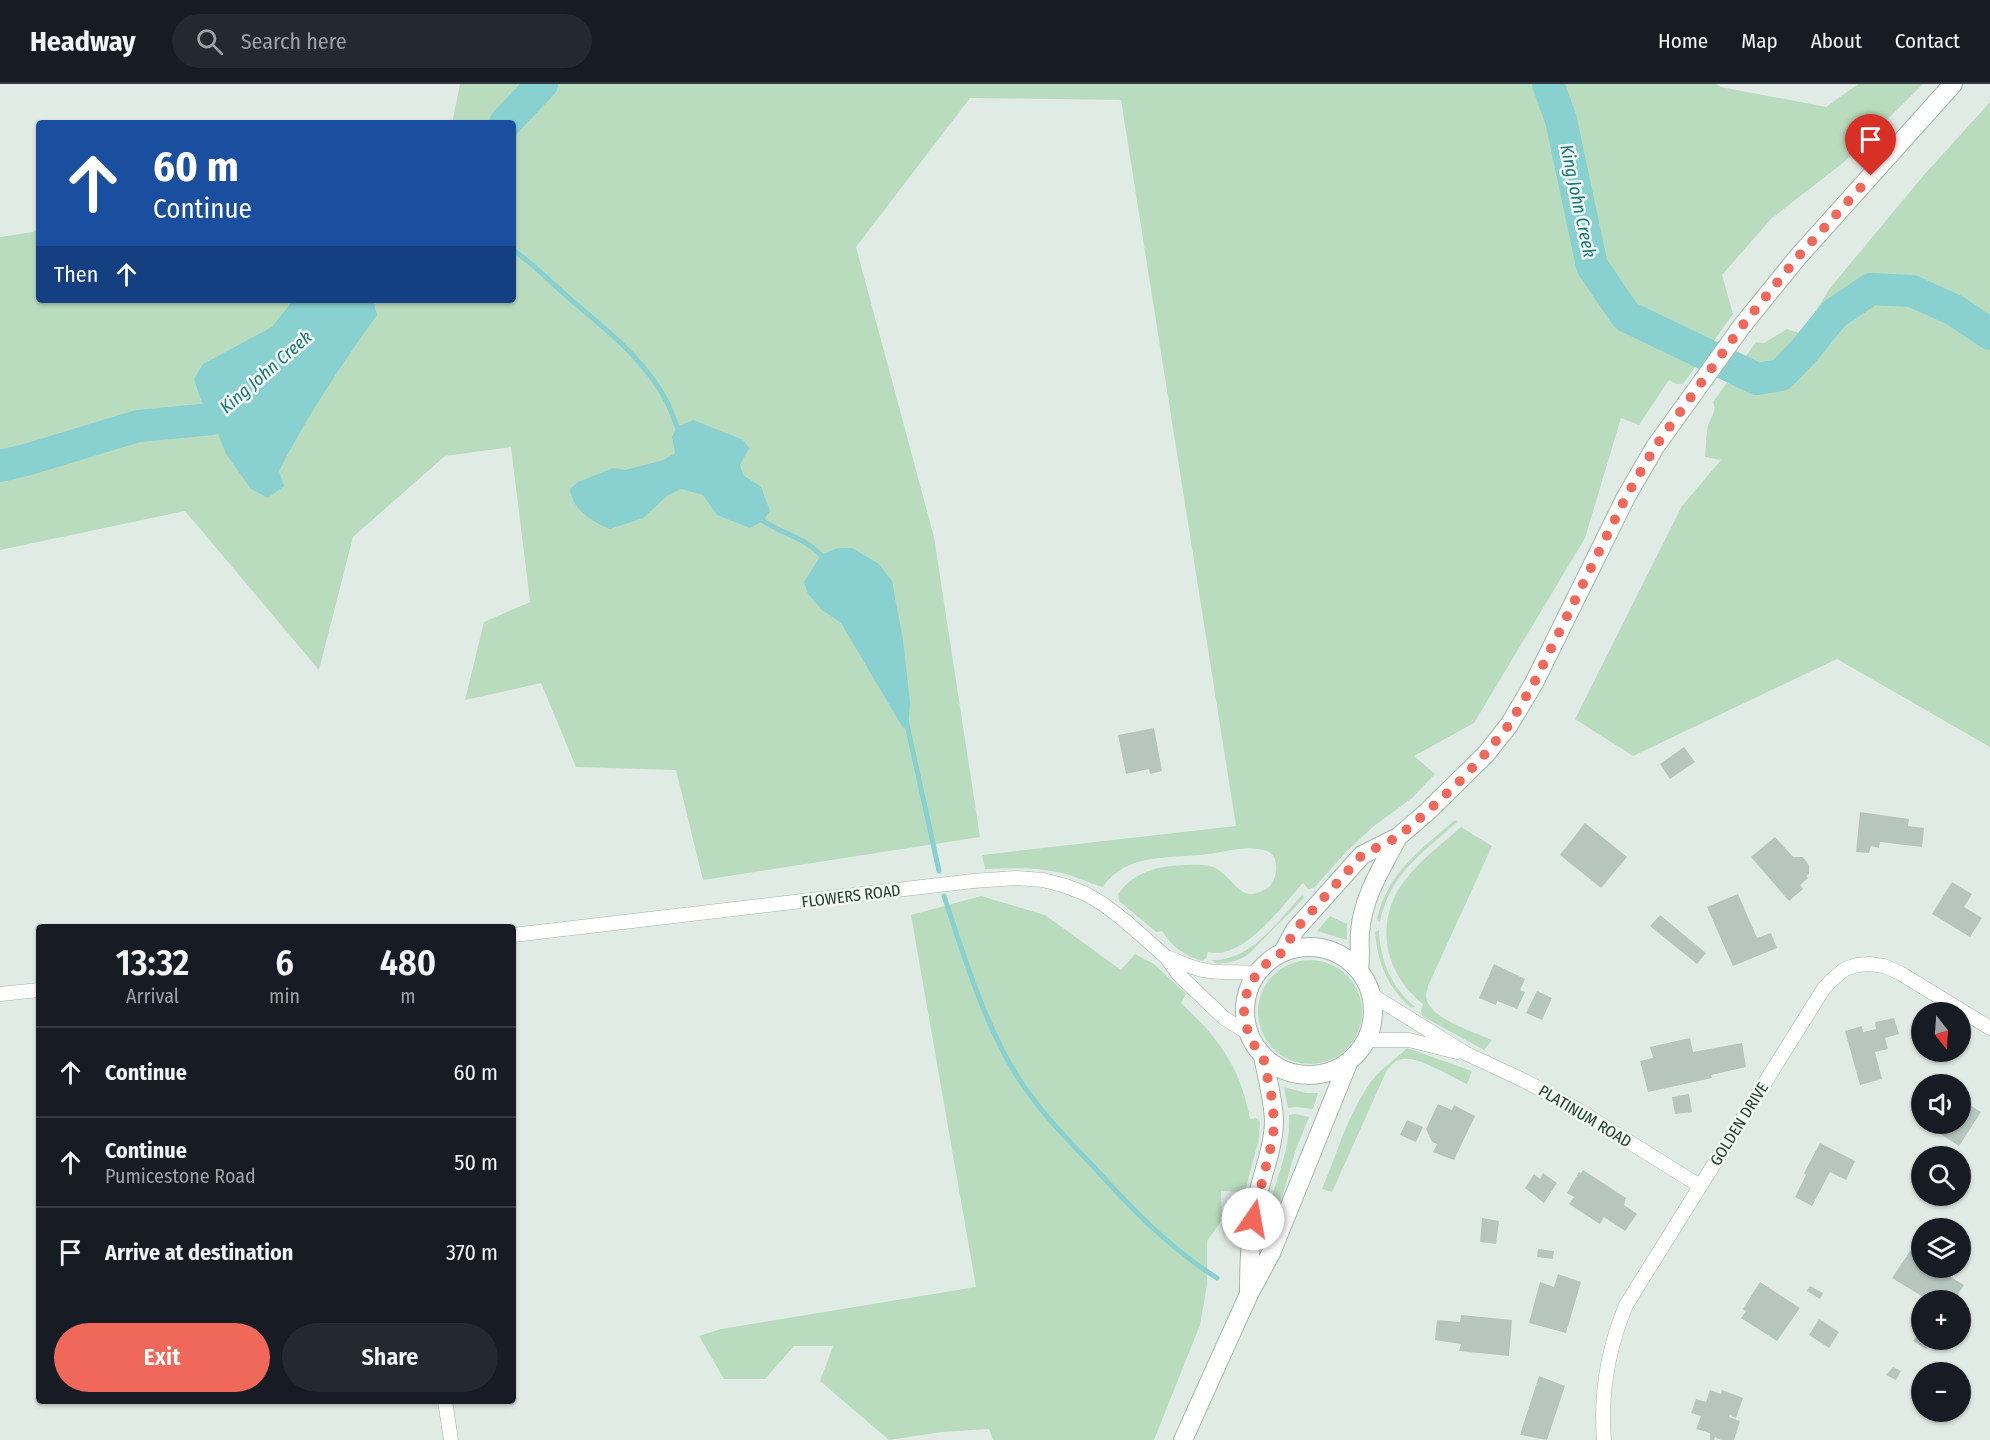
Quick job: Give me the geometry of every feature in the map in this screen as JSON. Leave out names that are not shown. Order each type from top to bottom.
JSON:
[{"type":"main road","points":[[1283,952],[1295,930],[1362,855],[1398,837],[1459,782],[1509,725],[1534,683],[1626,497],[1655,447],[1742,326],[1797,258],[1953,84]]},
{"type":"main road","points":[[1359,970],[1360,934],[1371,887],[1398,837]]},
{"type":"main road","points":[[1304,947],[1324,948],[1343,956],[1359,970],[1367,982],[1372,995],[1374,1011],[1367,1040],[1348,1063],[1332,1071],[1304,1075],[1278,1067],[1263,1056],[1248,1033],[1244,1012],[1247,992],[1257,973],[1283,952],[1304,947]]},
{"type":"main road","points":[[1249,1294],[1250,1239],[1257,1199],[1273,1138],[1274,1121],[1263,1056]]},
{"type":"main road","points":[[1183,1440],[1249,1294],[1271,1253],[1348,1063]]},
{"type":"street","name":"FLOWERS ROAD","points":[[516,935],[1016,878],[1043,880],[1066,886],[1103,904],[1166,957],[1179,975],[1224,1018],[1248,1033]]},
{"type":"street","name":"FLOWERS ROAD","points":[[1166,957],[1200,970],[1220,973],[1239,971],[1257,973]]},
{"type":"street","name":"GOLDEN DRIVE","points":[[1604,1440],[1603,1399],[1607,1366],[1613,1337],[1626,1305],[1824,987],[1845,969],[1869,964],[1884,966],[1905,976],[1990,1028]]},
{"type":"street","points":[[0,994],[36,990]]},
{"type":"street","name":"PLATINUM ROAD","points":[[1372,995],[1465,1053],[1525,1081],[1578,1110],[1700,1186]]},
{"type":"street","name":"PLATINUM ROAD","points":[[1367,1040],[1409,1040],[1465,1053]]},
{"type":"street","points":[[445,1404],[451,1440]]},
{"type":"green space","points":[[460,84],[1716,84],[1721,87],[1826,107],[1858,84],[1923,84],[1844,162],[1771,219],[1722,275],[1733,314],[1683,384],[1676,384],[1669,380],[1639,425],[1621,418],[1585,538],[1474,723],[1414,756],[1435,774],[1412,798],[1374,826],[1346,852],[1314,888],[1308,889],[1303,883],[1273,918],[1248,940],[1221,953],[1208,952],[1202,961],[1179,950],[1162,931],[1156,932],[1119,901],[1118,894],[1132,880],[1148,871],[1166,867],[1207,865],[1219,871],[1241,891],[1254,894],[1270,886],[1275,875],[1275,859],[1267,851],[1245,848],[1137,862],[1113,876],[1103,887],[1048,870],[985,869],[982,855],[1236,826],[1121,100],[970,98],[856,247],[934,537],[980,837],[703,880],[676,770],[576,767],[541,683],[465,700],[484,622],[530,602],[511,447],[445,456],[353,537],[319,670],[185,511],[0,550],[0,237],[36,231],[36,303],[516,303],[516,120],[453,120]]},
{"type":"green space","points":[[1990,102],[1990,747],[1837,659],[1633,756],[1575,719],[1682,506],[1721,460],[1705,457],[1708,426],[1714,412],[1713,402],[1756,342],[1764,343],[1787,329],[1802,334],[1830,288],[1924,175]]},
{"type":"green space","points":[[1455,820],[1457,822],[1420,855],[1400,877],[1391,890],[1380,922],[1377,919],[1382,902],[1397,875],[1418,852]]},
{"type":"green space","points":[[1461,827],[1492,846],[1428,986],[1426,995],[1428,1003],[1442,1017],[1492,1040],[1484,1050],[1422,1016],[1423,1004],[1398,976],[1387,942],[1387,924],[1398,890],[1422,861]]},
{"type":"green space","points":[[1303,894],[1304,898],[1249,954],[1229,962],[1215,963],[1212,960],[1227,958],[1252,946],[1274,927]]},
{"type":"green space","points":[[981,896],[1045,915],[1121,970],[1135,954],[1154,964],[1186,994],[1181,1003],[1217,1041],[1241,1084],[1250,1119],[1256,1118],[1260,1121],[1259,1138],[1245,1192],[1221,1191],[1222,1220],[1207,1241],[1207,1285],[1200,1325],[1154,1440],[993,1440],[989,1429],[942,1432],[889,1440],[820,1381],[833,1346],[794,1346],[765,1379],[724,1379],[699,1336],[721,1329],[976,1287],[911,915]]},
{"type":"green space","points":[[1330,916],[1347,924],[1347,940],[1317,931]]},
{"type":"green space","points":[[1379,930],[1388,972],[1399,991],[1415,1007],[1411,1008],[1403,1000],[1385,974],[1376,944],[1375,932]]},
{"type":"green space","points":[[1310,960],[1330,964],[1347,975],[1358,992],[1362,1012],[1358,1032],[1347,1049],[1330,1060],[1310,1064],[1290,1060],[1273,1049],[1262,1032],[1258,1012],[1262,992],[1273,975],[1290,964]]},
{"type":"green space","points":[[1407,1048],[1472,1071],[1467,1084],[1417,1061],[1403,1059],[1396,1062],[1387,1070],[1332,1192],[1322,1189],[1362,1095],[1379,1073]]},
{"type":"green space","points":[[1284,1087],[1306,1093],[1318,1093],[1313,1109],[1288,1108]]},
{"type":"green space","points":[[1289,1115],[1309,1117],[1295,1152],[1283,1194],[1265,1238],[1269,1207],[1287,1146]]},
{"type":"water","points":[[291,303],[374,303],[377,315],[301,430],[279,471],[284,486],[268,498],[251,489],[226,454],[212,419],[200,398],[194,379],[203,364],[272,327]]},
{"type":"water","points":[[693,420],[743,440],[749,448],[740,465],[743,475],[761,487],[770,511],[763,521],[750,528],[717,515],[703,495],[681,489],[667,496],[643,518],[610,529],[596,523],[579,509],[570,489],[578,482],[613,468],[625,470],[664,460],[675,453],[672,437],[677,427]]},
{"type":"water","points":[[838,548],[852,548],[879,564],[892,581],[903,640],[910,703],[908,727],[903,728],[841,623],[822,610],[808,594],[804,582],[821,555]]},
{"type":"building","points":[[1154,728],[1162,771],[1150,774],[1149,769],[1126,774],[1118,735]]},
{"type":"building","points":[[1684,747],[1695,762],[1670,779],[1660,764]]},
{"type":"building","points":[[1860,812],[1909,819],[1908,826],[1924,828],[1922,847],[1880,842],[1879,848],[1871,846],[1869,853],[1856,852]]},
{"type":"building","points":[[1585,823],[1627,857],[1601,888],[1560,855]]},
{"type":"building","points":[[1775,837],[1793,857],[1803,857],[1809,865],[1809,874],[1806,876],[1808,878],[1800,885],[1803,889],[1789,901],[1751,857]]},
{"type":"building","points":[[1952,882],[1972,894],[1964,907],[1982,918],[1970,937],[1932,914]]},
{"type":"building","points":[[1738,894],[1757,938],[1771,933],[1777,948],[1733,966],[1707,907]]},
{"type":"building","points":[[1660,915],[1706,953],[1697,964],[1650,926]]},
{"type":"building","points":[[1494,964],[1525,979],[1520,990],[1525,992],[1517,1009],[1497,1001],[1496,1005],[1479,998]]},
{"type":"building","points":[[1537,991],[1552,998],[1542,1020],[1526,1013]]},
{"type":"building","points":[[1894,1018],[1899,1034],[1885,1038],[1888,1049],[1875,1052],[1882,1079],[1860,1085],[1845,1031],[1862,1026],[1863,1032],[1876,1029],[1875,1022]]},
{"type":"building","points":[[1690,1038],[1693,1052],[1742,1043],[1746,1067],[1711,1075],[1712,1078],[1648,1092],[1640,1061],[1653,1058],[1650,1047]]},
{"type":"building","points":[[1689,1094],[1692,1112],[1675,1114],[1672,1097]]},
{"type":"building","points":[[1438,1104],[1452,1110],[1454,1105],[1475,1116],[1454,1160],[1433,1152],[1437,1144],[1432,1142],[1426,1129]]},
{"type":"building","points":[[1971,1106],[1981,1112],[1971,1127]]},
{"type":"building","points":[[1407,1120],[1423,1127],[1416,1142],[1400,1135]]},
{"type":"building","points":[[1940,1134],[1967,1134],[1959,1146]]},
{"type":"building","points":[[1820,1143],[1855,1161],[1846,1180],[1830,1172],[1812,1206],[1795,1197],[1806,1175],[1804,1173]]},
{"type":"building","points":[[1583,1170],[1626,1198],[1624,1205],[1637,1214],[1625,1231],[1604,1217],[1600,1224],[1569,1204],[1574,1197],[1567,1193],[1579,1172]]},
{"type":"building","points":[[1543,1173],[1557,1183],[1544,1203],[1525,1188],[1534,1174],[1540,1179]]},
{"type":"building","points":[[1482,1218],[1499,1221],[1496,1244],[1480,1242]]},
{"type":"building","points":[[1538,1249],[1554,1251],[1553,1259],[1537,1257]]},
{"type":"building","points":[[1910,1251],[1911,1278],[1952,1278],[1964,1285],[1961,1290],[1912,1290],[1892,1278]]},
{"type":"building","points":[[1558,1274],[1581,1282],[1566,1333],[1529,1323],[1540,1282],[1554,1287]]},
{"type":"building","points":[[1760,1282],[1800,1308],[1777,1341],[1741,1318],[1746,1311],[1743,1309]]},
{"type":"building","points":[[1810,1286],[1823,1293],[1820,1299],[1807,1291]]},
{"type":"building","points":[[1461,1315],[1512,1320],[1509,1356],[1459,1351],[1461,1344],[1435,1340],[1437,1320],[1460,1322]]},
{"type":"building","points":[[1819,1319],[1839,1332],[1829,1348],[1809,1335]]},
{"type":"building","points":[[1893,1367],[1901,1371],[1896,1380],[1886,1375]]},
{"type":"building","points":[[1539,1376],[1565,1386],[1547,1440],[1520,1435]]},
{"type":"building","points":[[1710,1390],[1721,1394],[1722,1390],[1743,1398],[1736,1418],[1730,1415],[1729,1417],[1740,1421],[1734,1440],[1721,1440],[1715,1437],[1714,1440],[1710,1440],[1710,1433],[1696,1429],[1701,1416],[1691,1413],[1696,1399],[1706,1402]]},
{"type":"waterway","name":"King John Creek","points":[[508,120],[542,84]]},
{"type":"waterway","name":"King John Creek","points":[[1548,84],[1561,120],[1592,266],[1626,316],[1757,379],[1781,375],[1834,314],[1871,289],[1912,291],[1954,310],[1990,334]]},
{"type":"waterway","points":[[516,252],[636,358],[658,386],[680,433]]},
{"type":"waterway","name":"King John Creek","points":[[0,466],[138,426],[212,419],[244,391]]},
{"type":"waterway","points":[[758,517],[810,546],[825,560]]},
{"type":"waterway","points":[[906,720],[939,871]]},
{"type":"waterway","points":[[944,896],[973,983],[1000,1046],[1028,1093],[1059,1130],[1136,1211],[1166,1240],[1217,1278]]},
{"type":"route","points":[[1253,1219],[1273,1138],[1274,1121],[1263,1056],[1248,1033],[1244,1012],[1247,992],[1257,973],[1283,952],[1295,930],[1362,855],[1398,837],[1427,812],[1459,782],[1509,725],[1534,683],[1626,497],[1655,447],[1742,326],[1797,258],[1871,176]]}]
